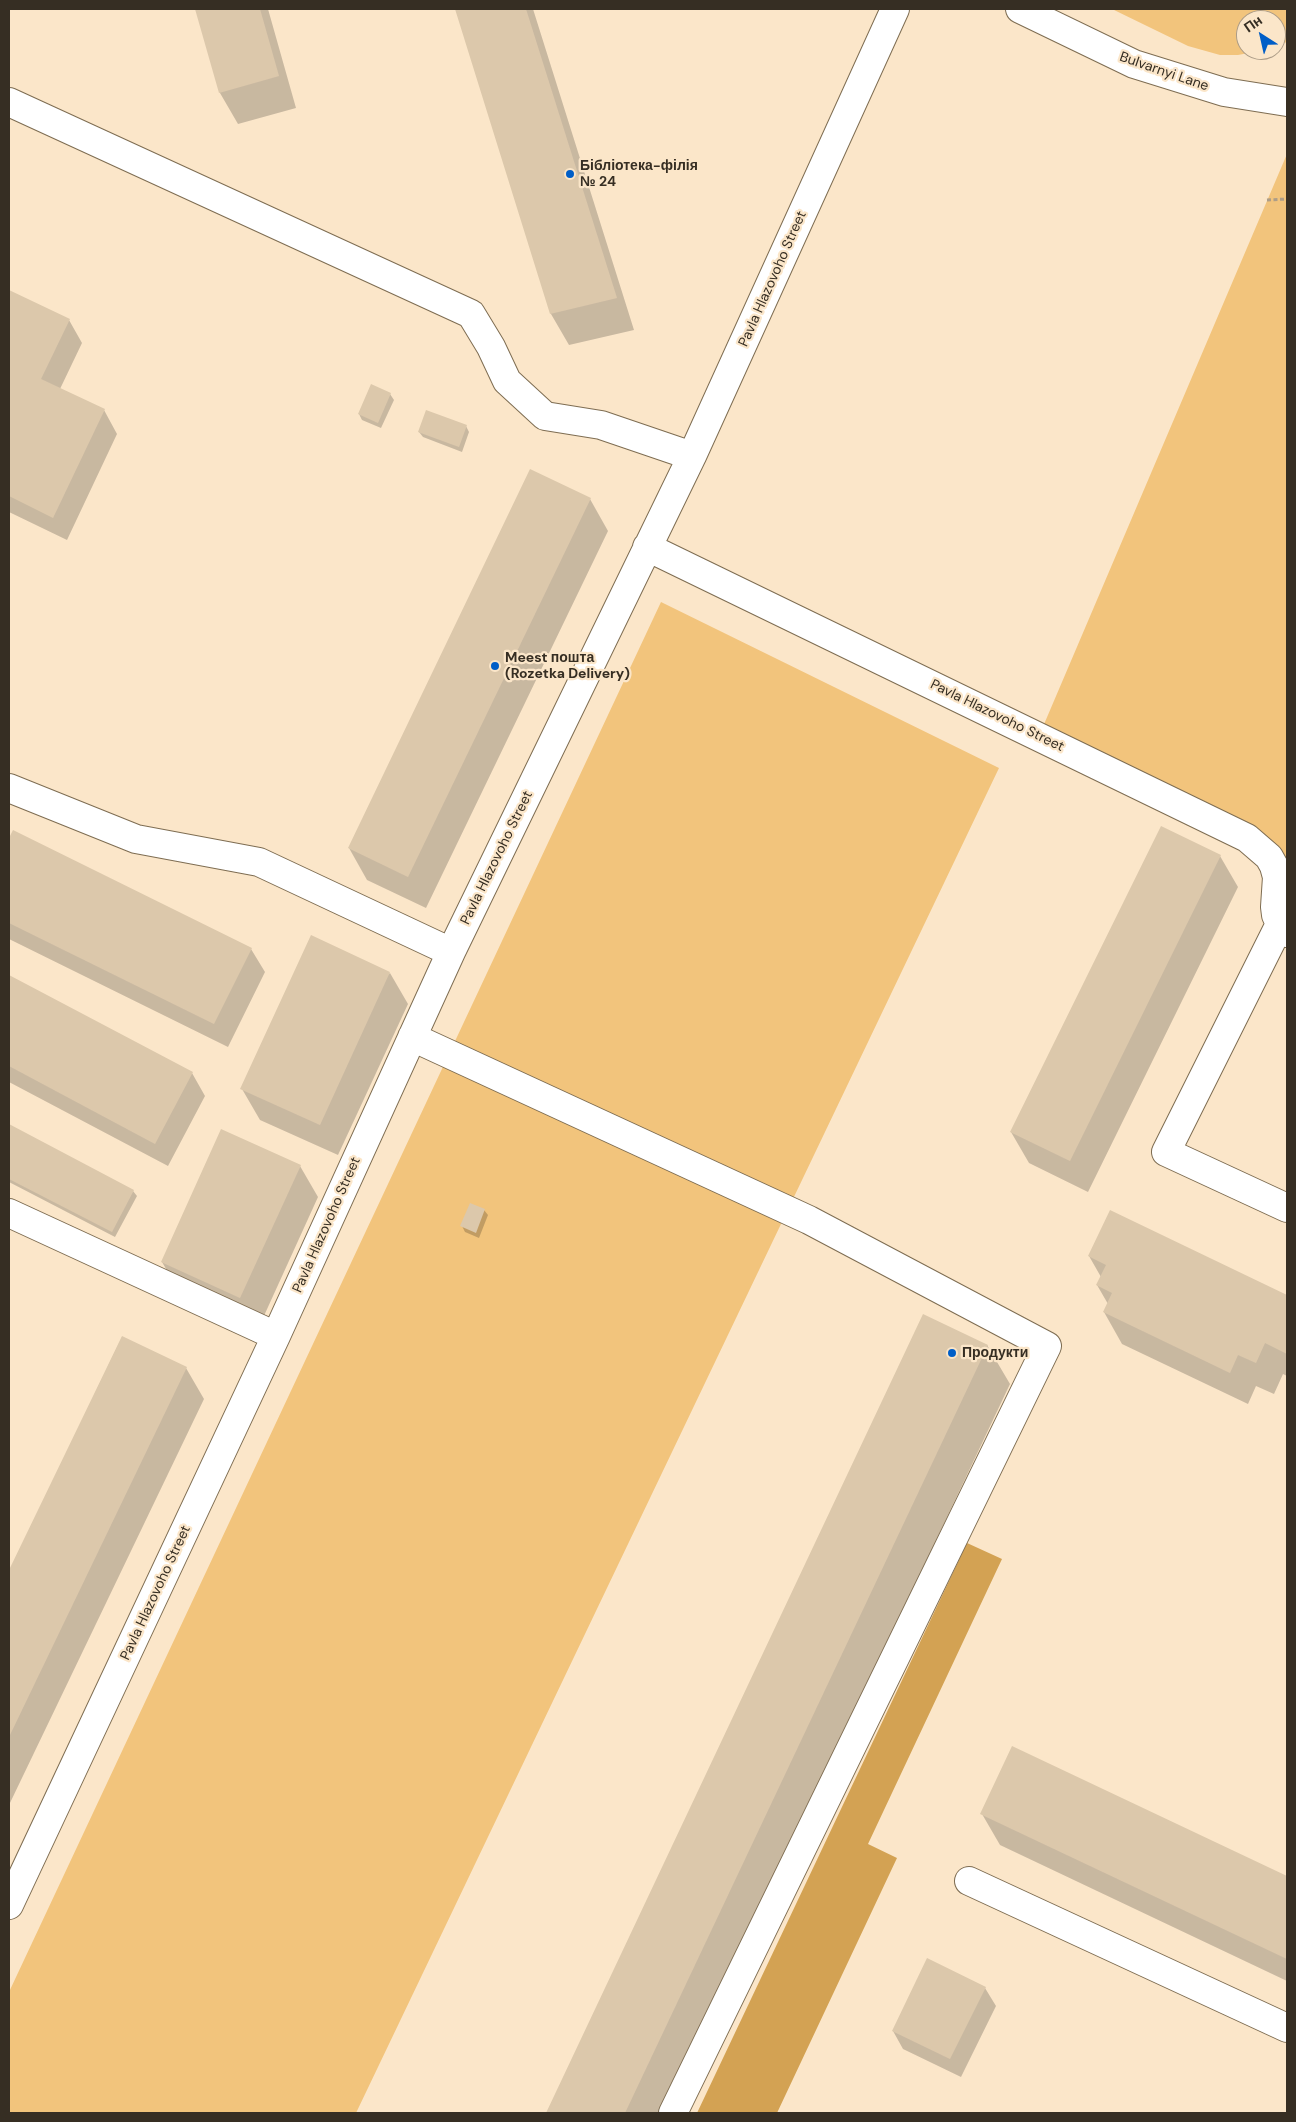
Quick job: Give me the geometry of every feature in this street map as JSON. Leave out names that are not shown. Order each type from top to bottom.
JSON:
[{"type":"street","name":"Pavla Hlazovoho Street","points":[[9,1905],[276,1336],[451,952],[692,456],[895,9]]},
{"type":"street","name":"Bulvarnyi Lane","points":[[1020,9],[1134,64],[1224,92],[1287,102]]},
{"type":"street","points":[[9,102],[471,314],[491,347],[507,382],[545,416],[601,425],[692,456]]},
{"type":"street","name":"Pavla Hlazovoho Street","points":[[648,547],[1247,838],[1269,857],[1274,866],[1277,877],[1275,907],[1283,928]]},
{"type":"street","points":[[9,788],[136,839],[259,862],[451,952]]},
{"type":"street","points":[[1283,928],[1166,1152],[1287,1208]]},
{"type":"street","points":[[412,1037],[809,1220],[1048,1346],[672,2113]]},
{"type":"street","points":[[9,1213],[276,1336]]},
{"type":"street","points":[[969,1881],[1287,2028]]},
{"type":"path","points":[[1268,200],[1287,199]]},
{"type":"shaded area","points":[[1112,9],[1287,9],[1287,42],[1286,10],[1236,10],[1236,55],[1220,55],[1188,46]]},
{"type":"shaded area","points":[[1287,154],[1287,933],[1274,866],[1039,736]]},
{"type":"shaded area","points":[[661,602],[999,768],[356,2113],[9,2113],[9,1992]]},
{"type":"shaded area","points":[[967,1543],[1002,1559],[868,1844],[897,1858],[777,2113],[697,2113]]},
{"type":"building","points":[[195,9],[260,9],[279,76],[219,93]]},
{"type":"building","points":[[455,9],[526,9],[617,298],[550,314]]},
{"type":"building","points":[[9,290],[70,319],[41,379],[105,409],[53,518],[9,496]]},
{"type":"building","points":[[371,384],[391,393],[378,423],[358,414]]},
{"type":"building","points":[[426,410],[467,425],[459,447],[418,432]]},
{"type":"building","points":[[530,469],[591,498],[408,877],[348,848]]},
{"type":"building","points":[[1161,826],[1221,855],[1070,1161],[1010,1132]]},
{"type":"building","points":[[13,830],[252,948],[214,1024],[9,923],[9,838]]},
{"type":"building","points":[[311,935],[390,972],[320,1125],[240,1089]]},
{"type":"building","points":[[9,975],[193,1072],[155,1144],[9,1066]]},
{"type":"building","points":[[9,1124],[134,1190],[112,1232],[9,1179]]},
{"type":"building","points":[[221,1129],[301,1165],[240,1298],[161,1262]]},
{"type":"building","points":[[470,1203],[485,1209],[476,1233],[460,1226]]},
{"type":"building","points":[[1110,1210],[1287,1295],[1287,1354],[1265,1343],[1256,1363],[1238,1355],[1230,1373],[1103,1312],[1112,1293],[1096,1285],[1106,1265],[1088,1256]]},
{"type":"building","points":[[923,1314],[988,1345],[625,2113],[546,2113]]},
{"type":"building","points":[[122,1336],[187,1367],[9,1737],[9,1570]]},
{"type":"building","points":[[1012,1746],[1287,1876],[1287,1959],[980,1814]]},
{"type":"building","points":[[927,1958],[986,1987],[950,2059],[892,2031]]},
{"type":"place","name":"Бібліотека-філія № 24","points":[[570,174]]},
{"type":"place","name":"Meest пошта (Rozetka Delivery)","points":[[495,666]]},
{"type":"place","name":"Продукти","points":[[952,1353]]}]
